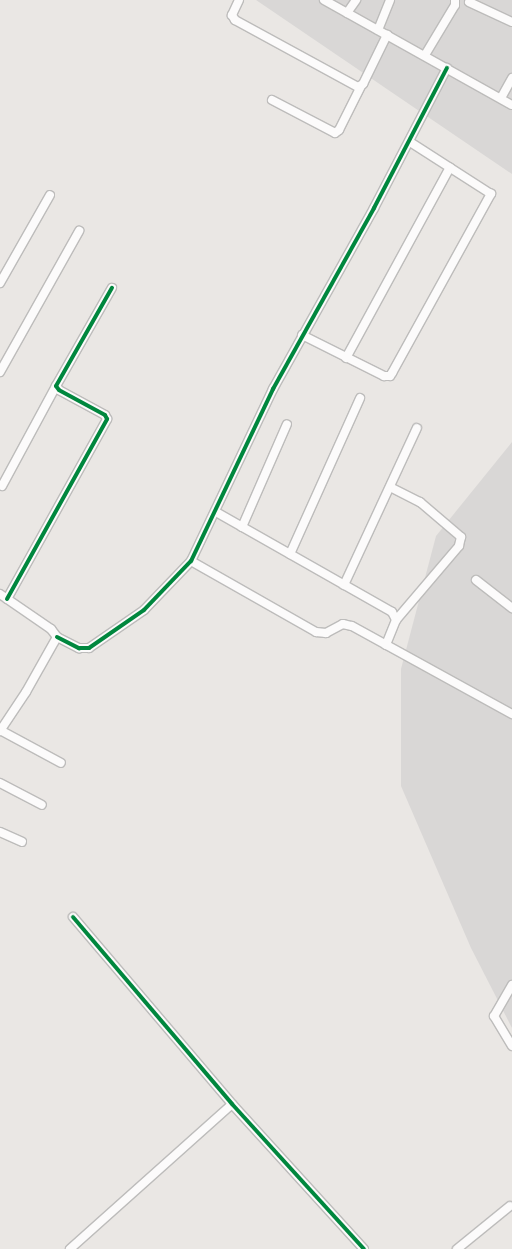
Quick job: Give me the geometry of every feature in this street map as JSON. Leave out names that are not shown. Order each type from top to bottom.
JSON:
[{"type":"street","points":[[239,0],[232,15],[235,20],[355,86],[361,86]]},
{"type":"street","points":[[324,0],[512,104]]},
{"type":"street","points":[[347,13],[356,0]]},
{"type":"street","points":[[378,30],[390,0]]},
{"type":"street","points":[[425,55],[455,5],[455,0]]},
{"type":"street","points":[[469,2],[512,22]]},
{"type":"street","points":[[272,100],[335,133],[339,130],[387,35]]},
{"type":"street","points":[[0,594],[51,629],[57,636],[80,648],[89,648],[144,610],[191,561],[216,512],[273,389],[410,142],[447,68]]},
{"type":"street","points":[[501,98],[512,78]]},
{"type":"street","points":[[302,336],[384,376],[390,376],[490,197],[489,191],[410,142]]},
{"type":"street","points":[[346,358],[450,167]]},
{"type":"street","points":[[0,283],[50,195]]},
{"type":"street","points":[[0,372],[80,231]]},
{"type":"street","points":[[2,486],[56,386],[112,288]]},
{"type":"street","points":[[7,599],[106,419],[105,415],[59,390],[56,386]]},
{"type":"street","points":[[290,554],[360,398]]},
{"type":"street","points":[[242,527],[287,424]]},
{"type":"street","points":[[344,585],[417,428]]},
{"type":"street","points":[[386,645],[396,620],[461,542],[459,535],[425,506],[390,487]]},
{"type":"street","points":[[216,512],[392,612],[396,620]]},
{"type":"street","points":[[191,561],[316,632],[326,633],[347,624],[512,714]]},
{"type":"street","points":[[476,580],[512,608]]},
{"type":"street","points":[[57,636],[0,730],[61,764]]},
{"type":"street","points":[[0,783],[42,805]]},
{"type":"street","points":[[0,832],[22,842]]},
{"type":"street","points":[[73,917],[232,1104],[364,1249]]},
{"type":"street","points":[[512,985],[494,1016],[512,1046]]},
{"type":"street","points":[[70,1249],[232,1104]]},
{"type":"street","points":[[458,1249],[510,1206]]},
{"type":"shaded area","points":[[256,0],[512,0],[512,174]]},
{"type":"shaded area","points":[[512,442],[512,1028],[471,948],[401,786],[401,669],[436,536]]},
{"type":"cycle path","points":[[57,637],[79,648],[89,648],[144,610],[191,561],[273,389],[374,208],[447,68]]},
{"type":"cycle path","points":[[7,599],[107,419],[105,415],[59,390],[56,386],[112,288]]},
{"type":"cycle path","points":[[73,917],[232,1104],[364,1249]]}]
